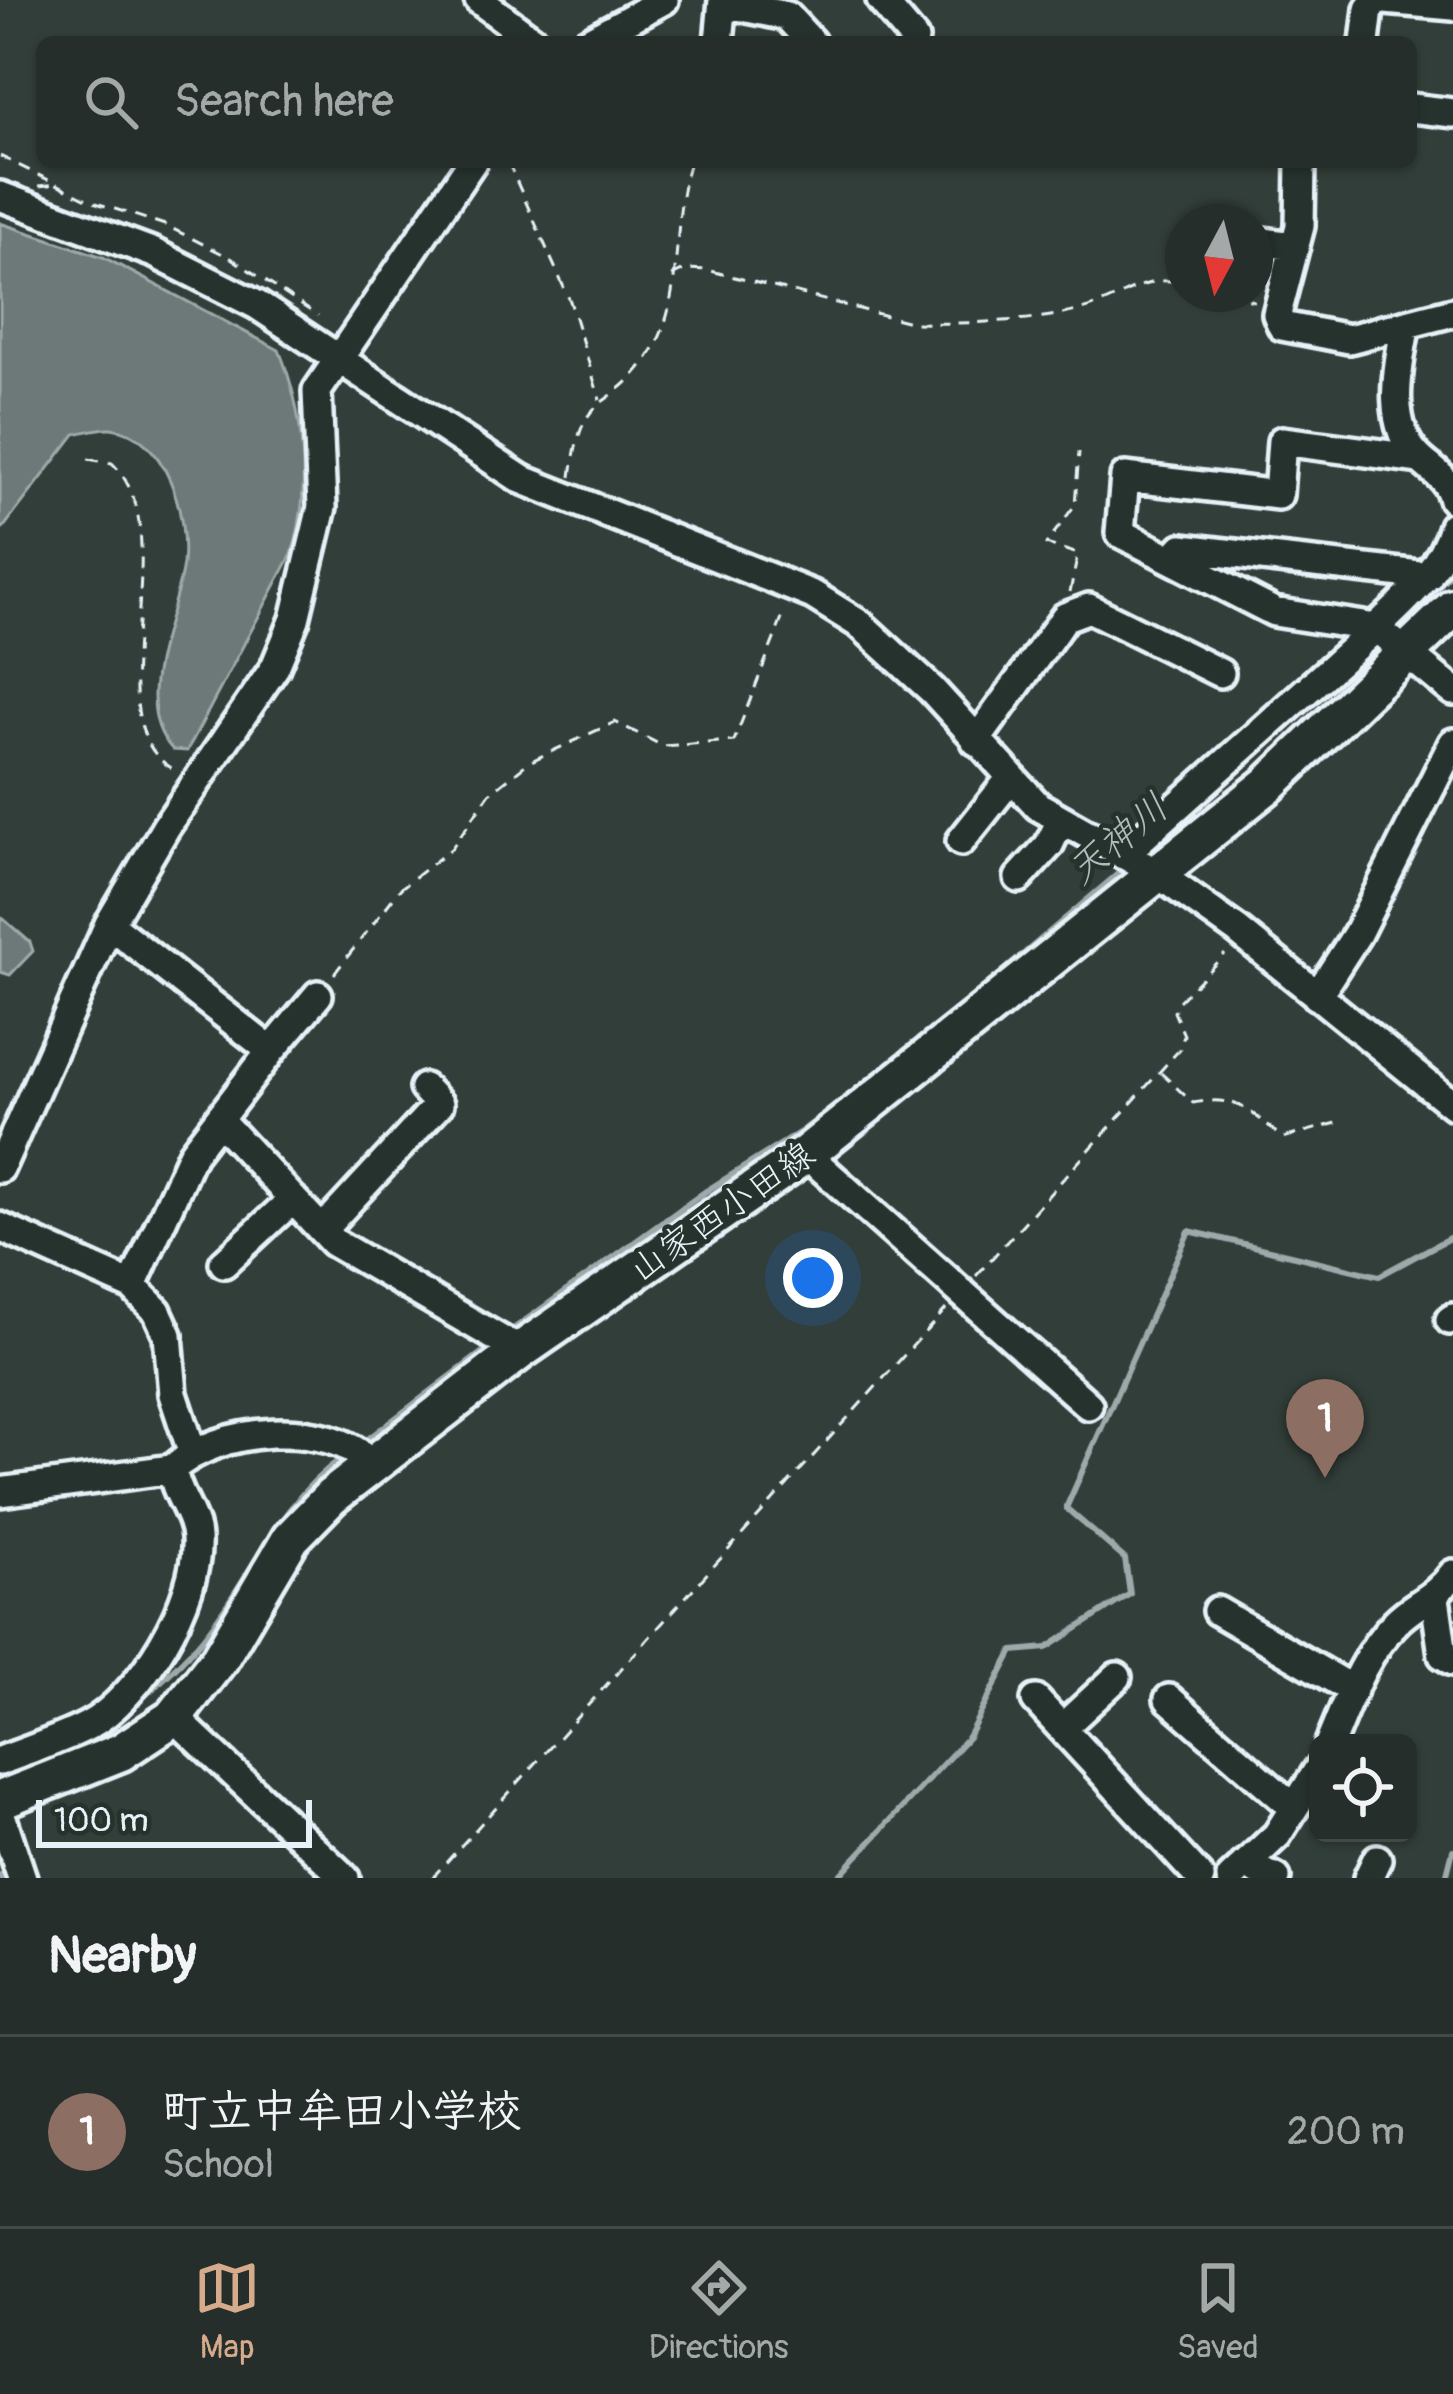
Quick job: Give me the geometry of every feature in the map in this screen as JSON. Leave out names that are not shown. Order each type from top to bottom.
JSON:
[{"type":"main road","name":"山家西小田線","points":[[6,1784],[121,1752],[160,1726],[220,1658],[291,1538],[372,1464],[520,1351],[806,1154],[1268,784],[1389,640],[1453,608]]},
{"type":"street","points":[[479,0],[527,36]]},
{"type":"street","points":[[598,36],[664,0]]},
{"type":"street","points":[[881,0],[911,36]]},
{"type":"street","points":[[1366,36],[1369,9],[1381,0],[1453,6]]},
{"type":"street","points":[[720,36],[723,2],[787,16],[805,36]]},
{"type":"street","points":[[1417,109],[1453,113]]},
{"type":"street","points":[[0,1168],[109,924],[199,778],[275,667],[296,619],[322,507],[317,391],[468,168]]},
{"type":"street","points":[[1301,168],[1295,247],[1279,307],[1282,326],[1333,337],[1405,328],[1453,313]]},
{"type":"street","points":[[0,196],[154,253],[256,305],[521,479],[795,586],[861,625],[932,691],[1010,778],[1061,820],[1158,874],[1237,930],[1453,1105]]},
{"type":"street","points":[[1273,244],[1295,247]]},
{"type":"street","points":[[1405,328],[1395,401],[1409,444],[1453,499]]},
{"type":"street","points":[[1453,444],[1427,463],[1282,441],[1278,495],[1125,477],[1120,532],[1274,611],[1389,640],[1453,692]]},
{"type":"street","points":[[1123,855],[1389,640],[1447,550],[1453,526]]},
{"type":"street","points":[[1172,559],[1182,548],[1428,576]]},
{"type":"street","points":[[976,741],[1065,617],[1089,608],[1220,673]]},
{"type":"street","points":[[1316,996],[1357,934],[1453,743]]},
{"type":"street","points":[[962,841],[1010,778]]},
{"type":"street","points":[[1019,878],[1049,845],[1061,820]]},
{"type":"street","points":[[109,924],[271,1051]]},
{"type":"street","points":[[132,1286],[180,1175],[317,994]]},
{"type":"street","points":[[322,1230],[439,1104],[424,1088]]},
{"type":"street","points":[[220,1120],[333,1242],[520,1351]]},
{"type":"street","points":[[806,1154],[1088,1405]]},
{"type":"street","points":[[224,1263],[293,1199]]},
{"type":"street","points":[[0,1227],[132,1286],[157,1311],[168,1335],[182,1460],[175,1490],[197,1542],[188,1590],[148,1672],[92,1724],[6,1784],[22,1878]]},
{"type":"street","points":[[0,1492],[182,1460],[241,1434],[339,1438],[372,1464]]},
{"type":"street","points":[[1334,1734],[1353,1690],[1395,1622],[1435,1598],[1453,1574]]},
{"type":"street","points":[[1435,1598],[1442,1655],[1453,1661]]},
{"type":"street","points":[[1217,1611],[1353,1690]]},
{"type":"street","points":[[1062,1728],[1117,1677]]},
{"type":"street","points":[[1169,1699],[1294,1808]]},
{"type":"street","points":[[1036,1700],[1200,1878]]},
{"type":"street","points":[[101,1715],[160,1726],[345,1878]]},
{"type":"street","points":[[1237,1872],[1277,1835],[1309,1784]]},
{"type":"street","points":[[1237,1872],[1276,1878]]},
{"type":"path","points":[[511,168],[570,301],[601,401]]},
{"type":"path","points":[[569,497],[577,430],[647,359],[668,318],[688,168]]},
{"type":"path","points":[[672,276],[686,269],[707,270],[914,323],[943,324],[1084,310],[1165,278]]},
{"type":"path","points":[[1273,305],[1279,307]]},
{"type":"path","points":[[1065,617],[1078,554],[1046,544],[1075,506],[1079,452]]},
{"type":"path","points":[[88,459],[112,463],[130,493],[141,544],[138,714],[148,750],[169,768],[199,778]]},
{"type":"path","points":[[317,994],[401,889],[451,849],[490,793],[529,762],[615,722],[663,746],[734,741],[795,586]]},
{"type":"path","points":[[432,1878],[1180,1049],[1184,1035],[1174,1012],[1178,1002],[1233,946],[1237,930]]},
{"type":"path","points":[[1159,1072],[1193,1103],[1222,1098],[1244,1106],[1282,1138],[1340,1122]]},
{"type":"shaded area","points":[[0,223],[103,257],[279,350],[288,374],[299,425],[303,478],[292,554],[187,751],[173,750],[160,731],[155,709],[158,660],[179,586],[184,545],[170,481],[147,445],[111,428],[75,434],[0,532]]},
{"type":"shaded area","points":[[0,916],[30,942],[33,951],[10,975],[0,972]]},
{"type":"waterway","name":"天神川","points":[[1393,633],[1453,571]]},
{"type":"waterway","name":"天神川","points":[[1209,796],[1384,642]]},
{"type":"waterway","name":"天神川","points":[[953,1014],[1126,867]]},
{"type":"waterway","points":[[512,1330],[706,1191],[802,1131],[938,1025]]},
{"type":"waterway","points":[[837,1878],[968,1737],[1013,1651],[1047,1648],[1130,1594],[1125,1559],[1066,1508],[1189,1231],[1379,1276],[1453,1236]]},
{"type":"waterway","points":[[368,1439],[487,1349]]},
{"type":"waterway","points":[[135,1704],[201,1640],[281,1521],[342,1458]]},
{"type":"waterway","points":[[69,1749],[104,1732]]},
{"type":"waterway","points":[[1446,1878],[1453,1850]]},
{"type":"place","name":"町立中牟田小学校","points":[[1325,1478]]}]
